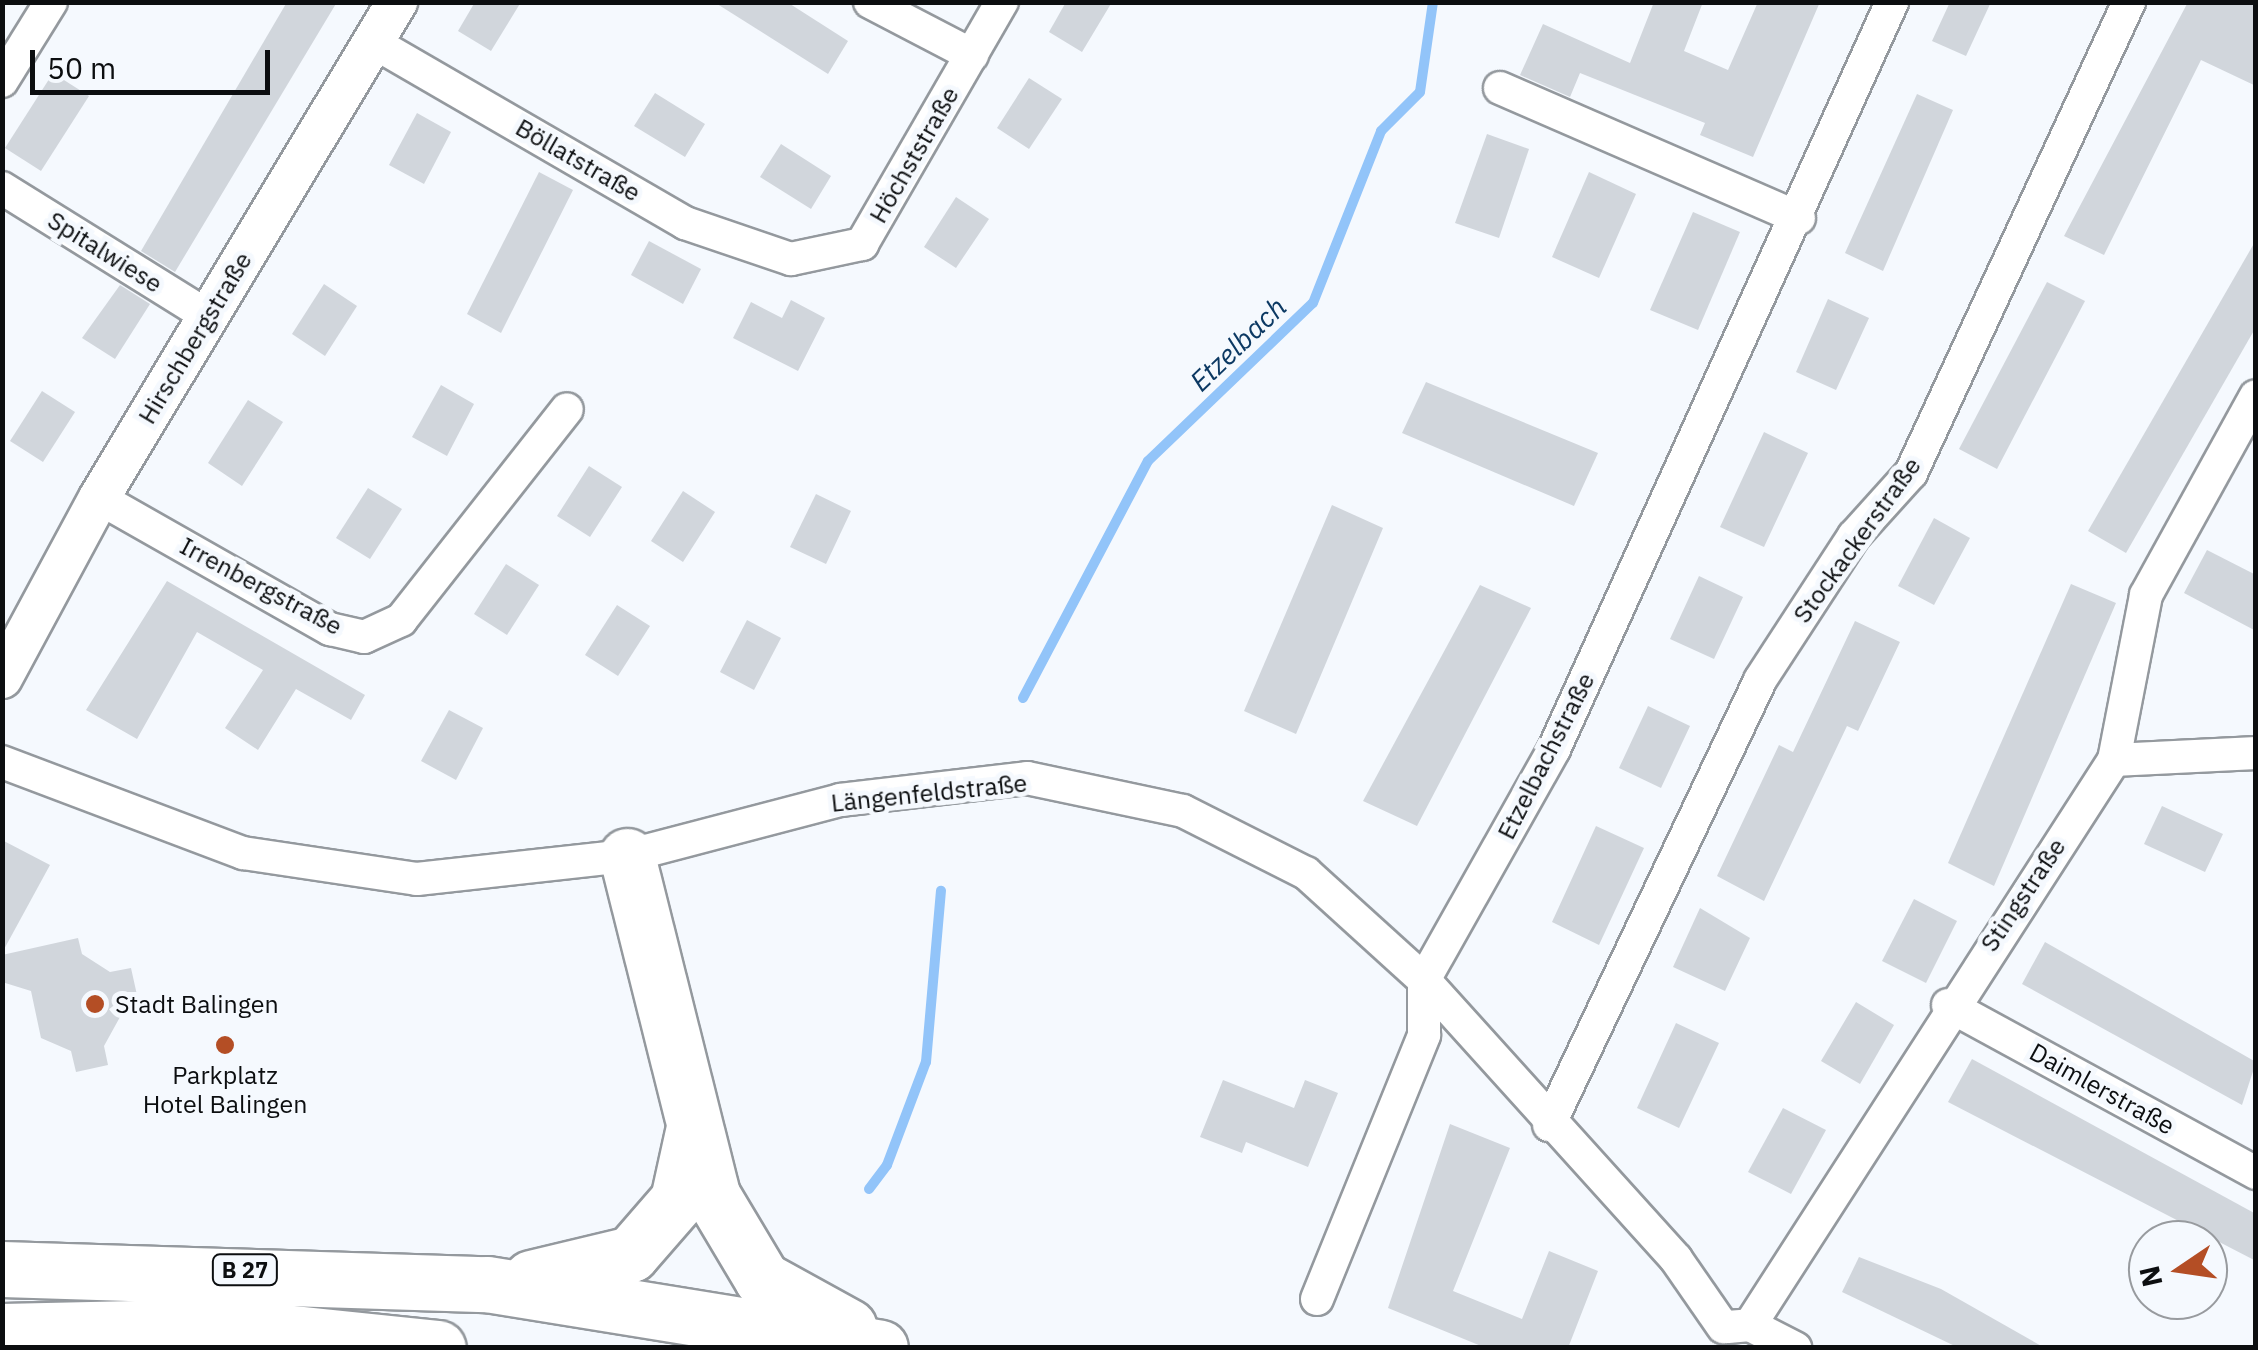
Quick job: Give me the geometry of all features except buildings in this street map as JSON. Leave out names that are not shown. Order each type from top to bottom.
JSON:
[{"type":"highway","points":[[627,856],[712,1195],[762,1279],[893,1348]]},
{"type":"highway","points":[[487,1284],[589,1270],[631,1254],[678,1200],[693,1130]]},
{"type":"highway","name":"B 27","points":[[2,1268],[487,1284],[880,1348]]},
{"type":"highway","points":[[2,1332],[224,1326],[438,1348]]},
{"type":"street","points":[[2,81],[51,2]]},
{"type":"street","points":[[870,2],[972,54]]},
{"type":"street","name":"Höchststraße","points":[[791,259],[862,244],[1002,2]]},
{"type":"street","name":"Etzelbachstraße","points":[[1317,1299],[1424,1036],[1424,980],[1554,748],[1799,218],[1892,2]]},
{"type":"street","name":"Stockackerstraße","points":[[1549,1125],[1760,680],[1854,536],[1911,473],[2128,2]]},
{"type":"street","name":"Böllatstraße","points":[[386,14],[685,223],[791,259]]},
{"type":"street","name":"Hirschbergstraße","points":[[2,678],[14,625],[99,498],[386,14]]},
{"type":"street","points":[[1500,88],[1799,218]]},
{"type":"street","name":"Spitalwiese","points":[[2,188],[208,316]]},
{"type":"street","name":"Stingstraße","points":[[1729,1333],[2114,760],[2146,595],[2256,396]]},
{"type":"street","name":"Irrenbergstraße","points":[[99,498],[330,629],[364,637],[400,620],[567,409]]},
{"type":"street","points":[[2114,760],[2256,752]]},
{"type":"street","name":"Längenfeldstraße","points":[[2,762],[243,853],[417,880],[627,856],[840,800],[1027,778],[1184,810],[1306,873],[1424,980],[1549,1125],[1676,1259],[1729,1333]]},
{"type":"street","name":"Daimlerstraße","points":[[1948,1006],[2256,1172]]},
{"type":"street","points":[[1729,1333],[1795,1348]]},
{"type":"waterway","name":"Etzelbach","points":[[1023,698],[1148,461],[1313,303],[1381,131],[1420,92],[1433,2]]},
{"type":"waterway","name":"Etzelbach","points":[[869,1189],[887,1165],[926,1062],[941,891]]},
{"type":"place","name":"Stadt Balingen","points":[[95,1004]]},
{"type":"place","name":"Parkplatz Hotel Balingen","points":[[225,1045]]}]
